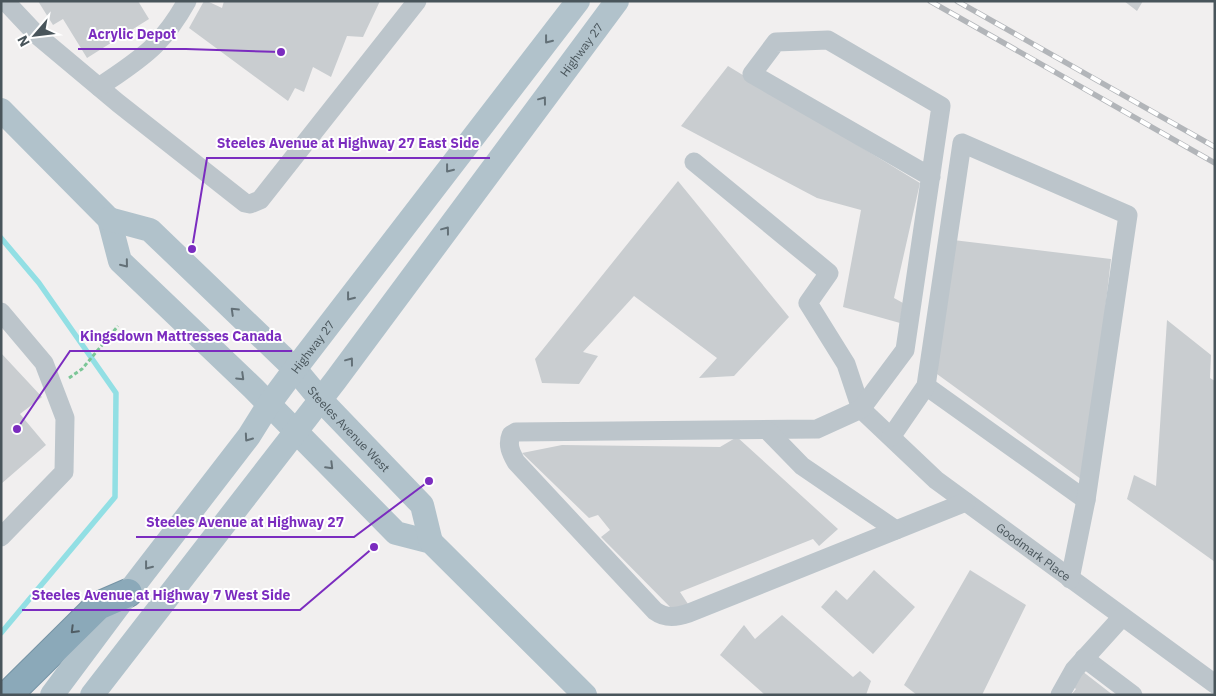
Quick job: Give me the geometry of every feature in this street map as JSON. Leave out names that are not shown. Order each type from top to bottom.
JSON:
[{"type":"highway","points":[[8,695],[98,606],[128,593]]},
{"type":"main road","name":"Highway 27","points":[[52,695],[249,436],[269,404],[295,369],[578,1]]},
{"type":"main road","name":"Highway 27","points":[[92,695],[320,399],[617,1]]},
{"type":"main road","points":[[1,110],[109,219],[120,261],[269,404],[396,534],[431,542],[585,695]]},
{"type":"main road","name":"Steeles Avenue West","points":[[109,219],[150,230],[295,369],[320,399],[422,505],[431,542]]},
{"type":"street","points":[[5,1],[38,36],[99,87],[245,203],[250,204],[260,200],[417,1]]},
{"type":"street","points":[[99,87],[155,45],[173,24],[188,1]]},
{"type":"street","points":[[931,176],[752,74],[776,42],[828,40],[941,106],[931,176],[906,350],[861,409],[817,429],[516,432],[511,435],[509,440],[516,462],[655,611],[666,617],[689,613],[966,502]]},
{"type":"street","points":[[891,438],[926,386],[962,143],[1128,215],[1086,500],[1070,579]]},
{"type":"street","points":[[694,162],[829,273],[808,303],[846,364],[861,409]]},
{"type":"street","points":[[1,312],[44,363],[65,418],[64,472],[1,537]]},
{"type":"street","points":[[926,386],[1086,500]]},
{"type":"street","name":"Goodmark Place","points":[[861,409],[936,480],[1215,684]]},
{"type":"street","points":[[767,430],[802,466],[896,530]]},
{"type":"street","points":[[1060,695],[1074,670],[1122,616]]},
{"type":"street","points":[[1084,658],[1133,695]]},
{"type":"path","points":[[53,386],[67,380],[82,369],[118,326]]},
{"type":"building","points":[[38,1],[138,1],[149,19],[87,58],[63,19],[53,25]]},
{"type":"building","points":[[204,1],[222,8],[224,1],[380,1],[363,37],[347,36],[331,77],[313,67],[304,92],[295,88],[288,101],[189,28]]},
{"type":"building","points":[[1124,1],[1143,1],[1137,11]]},
{"type":"building","points":[[728,66],[920,183],[894,298],[903,303],[900,323],[843,307],[861,210],[817,198],[681,126]]},
{"type":"building","points":[[678,181],[789,317],[734,376],[699,378],[717,358],[634,296],[583,352],[598,356],[579,384],[542,383],[535,359]]},
{"type":"building","points":[[953,240],[1111,259],[1085,482],[937,374]]},
{"type":"building","points":[[1167,320],[1211,355],[1210,378],[1215,381],[1215,562],[1127,499],[1134,475],[1156,486]]},
{"type":"building","points":[[1,353],[42,397],[20,414],[46,445],[1,484]]},
{"type":"building","points":[[737,437],[838,529],[819,546],[813,539],[680,592],[688,604],[674,611],[601,537],[610,530],[598,515],[589,518],[522,453],[562,445],[720,447]]},
{"type":"building","points":[[874,570],[915,607],[873,654],[821,607],[836,590],[847,600]]},
{"type":"building","points":[[970,570],[1026,605],[982,695],[917,695],[904,685]]},
{"type":"building","points":[[782,615],[853,677],[860,671],[871,681],[866,695],[765,695],[720,655],[744,625],[755,639]]},
{"type":"building","points":[[1082,671],[1113,695],[1071,695],[1076,689],[1071,685]]},
{"type":"waterway","points":[[1,238],[39,283],[116,393],[115,497],[1,633]]},
{"type":"railway","points":[[930,1],[1215,163]]},
{"type":"railway","points":[[957,1],[1215,147]]},
{"type":"place","name":"Acrylic Depot","points":[[281,52]]},
{"type":"place","name":"Steeles Avenue at Highway 27 East Side","points":[[192,249]]},
{"type":"place","name":"Kingsdown Mattresses Canada","points":[[17,429]]},
{"type":"place","name":"Steeles Avenue at Highway 27","points":[[429,481]]},
{"type":"place","name":"Steeles Avenue at Highway 7 West Side","points":[[374,547]]}]
